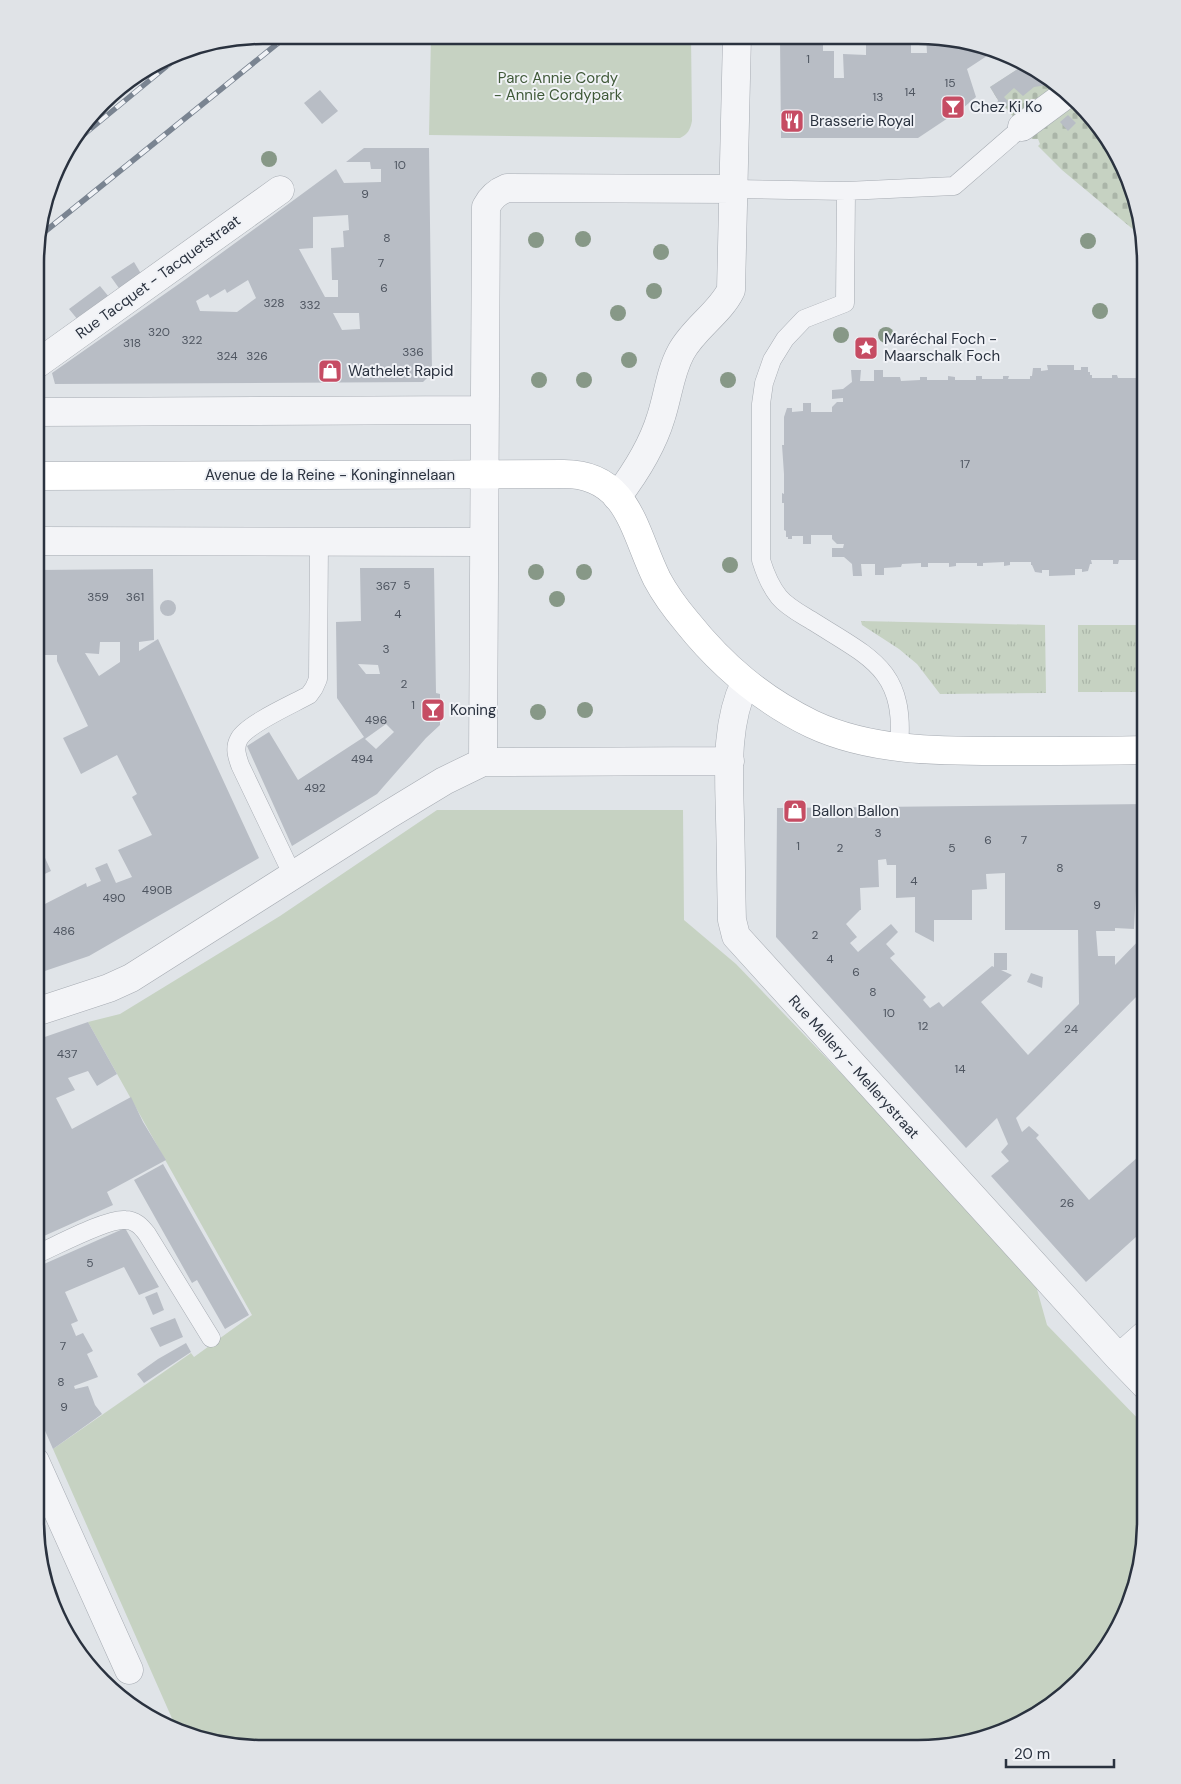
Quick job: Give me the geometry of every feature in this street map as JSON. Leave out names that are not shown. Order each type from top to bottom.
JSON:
[{"type":"main road","name":"Avenue de la Reine - Koninginnelaan","points":[[44,476],[575,474],[591,477],[602,483],[625,507],[637,528],[657,579],[671,602],[714,654],[745,683],[767,700],[813,724],[852,738],[899,747],[986,751],[1137,750]]},
{"type":"street","points":[[617,497],[637,471],[651,444],[681,352],[702,323],[726,300],[731,290],[737,44]]},
{"type":"street","points":[[1022,127],[1062,97]]},
{"type":"street","points":[[483,762],[486,207],[498,191],[507,188],[734,189]]},
{"type":"street","name":"Rue Tacquet - Tacquetstraat","points":[[44,359],[280,190]]},
{"type":"street","points":[[44,412],[484,410]]},
{"type":"street","points":[[44,541],[484,542]]},
{"type":"street","name":"Rue Mellery - Mellerystraat","points":[[745,683],[733,716],[730,760],[732,920],[736,936],[1137,1377]]},
{"type":"street","points":[[44,1009],[109,988],[131,978],[444,781],[483,762],[730,760]]},
{"type":"street","points":[[1119,1358],[1137,1342]]},
{"type":"street","points":[[44,1481],[128,1670]]},
{"type":"lane","points":[[734,189],[846,191],[954,186],[1022,127]]},
{"type":"lane","points":[[846,191],[845,304],[804,319],[785,339],[772,360],[764,383],[761,404],[760,560],[767,578],[780,599],[866,655],[882,671],[893,687],[900,710],[899,747]]},
{"type":"lane","points":[[293,876],[240,765],[236,748],[243,733],[309,695],[318,679],[320,542]]},
{"type":"lane","points":[[44,1251],[111,1221],[127,1220],[135,1222],[147,1234],[211,1338]]},
{"type":"green space","name":"Parc Annie Cordy - Annie Cordypark","points":[[431,44],[691,44],[692,121],[687,133],[680,138],[429,135]]},
{"type":"green space","points":[[1019,68],[1063,98],[1092,129],[1108,153],[1126,192],[1135,231],[1062,170],[1038,146],[1040,144],[1038,139],[1032,139],[1005,107],[1001,108],[998,105],[998,100],[990,87]]},
{"type":"green space","points":[[861,621],[1045,625],[1046,693],[940,694],[917,664],[899,649],[862,625]]},
{"type":"green space","points":[[1078,625],[1137,625],[1137,692],[1078,692]]},
{"type":"green space","points":[[437,810],[683,810],[684,920],[736,964],[886,1120],[1035,1282],[1047,1325],[1137,1418],[1137,1536],[1130,1578],[1115,1618],[1083,1666],[1052,1695],[1015,1718],[975,1733],[933,1740],[248,1740],[206,1733],[173,1721],[53,1449],[191,1353],[194,1357],[252,1315],[88,1022],[120,1014],[280,916]]},
{"type":"building","points":[[780,44],[823,44],[823,51],[834,51],[834,78],[844,78],[843,54],[866,55],[866,44],[911,44],[911,53],[927,53],[926,44],[933,44],[989,55],[967,69],[976,97],[918,138],[781,138]]},
{"type":"building","points":[[1019,68],[1046,85],[1034,87],[1023,96],[1014,88],[1004,97],[1008,101],[1007,106],[1001,108],[997,104],[998,100],[990,87]]},
{"type":"building","points":[[320,90],[338,111],[322,124],[304,103]]},
{"type":"building","points":[[1068,115],[1076,123],[1068,131],[1060,122]]},
{"type":"building","points":[[364,148],[429,148],[432,373],[423,382],[55,384],[52,373],[186,279],[336,169],[344,183],[381,182],[381,169],[371,169],[370,162],[346,162]],"holes":[[[348,215],[349,230],[343,231],[344,247],[331,248],[332,280],[338,280],[338,297],[325,297],[299,249],[313,248],[313,217]],[[248,280],[256,298],[237,312],[200,311],[196,301],[208,294],[210,298],[225,289],[227,293]],[[333,313],[359,313],[360,329],[342,330]]]},
{"type":"building","points":[[134,262],[143,277],[121,291],[111,277]]},
{"type":"building","points":[[100,286],[109,297],[78,320],[69,309]]},
{"type":"building","points":[[1047,365],[1074,365],[1074,370],[1088,367],[1088,372],[1092,375],[1092,378],[1112,378],[1112,375],[1117,375],[1118,378],[1137,378],[1137,560],[1119,560],[1118,564],[1113,564],[1113,560],[1091,560],[1092,564],[1090,564],[1088,571],[1082,572],[1082,569],[1075,569],[1075,575],[1049,576],[1049,570],[1042,570],[1042,573],[1035,572],[1031,562],[1010,562],[1010,565],[1004,566],[1004,562],[983,563],[983,566],[977,566],[977,563],[956,563],[956,566],[949,567],[949,563],[928,563],[928,567],[921,567],[921,563],[902,564],[901,567],[884,568],[884,575],[875,575],[875,564],[861,564],[862,576],[853,576],[852,564],[844,557],[832,557],[832,548],[843,548],[844,544],[837,544],[832,539],[832,535],[811,535],[811,544],[803,544],[803,536],[792,536],[792,539],[786,537],[786,531],[784,530],[784,503],[782,503],[784,474],[782,445],[784,445],[784,417],[787,408],[792,408],[792,412],[803,411],[803,403],[811,403],[811,412],[832,412],[832,407],[837,402],[843,402],[843,398],[832,399],[832,390],[843,389],[852,382],[851,370],[861,370],[860,381],[874,381],[874,370],[883,370],[883,377],[900,377],[901,381],[920,380],[920,377],[927,377],[927,380],[948,380],[948,376],[955,377],[955,380],[976,380],[976,376],[982,376],[982,379],[1003,379],[1003,376],[1009,376],[1008,379],[1030,379],[1033,368],[1041,368],[1041,371],[1048,370]]},
{"type":"building","points":[[360,568],[434,568],[436,693],[440,694],[440,725],[426,738],[377,794],[292,846],[247,746],[269,732],[298,780],[364,737],[337,698],[336,622],[361,621]],"holes":[[[358,664],[378,665],[380,674],[366,674]],[[386,724],[394,732],[376,749],[365,739]]]},
{"type":"building","points":[[153,569],[154,640],[139,642],[139,651],[158,639],[259,858],[89,956],[44,971],[44,904],[86,883],[87,887],[101,881],[95,868],[107,863],[116,883],[132,877],[118,850],[152,835],[132,797],[137,794],[117,755],[81,774],[63,738],[88,726],[57,661],[57,655],[44,655],[44,570]],"holes":[[[100,642],[120,642],[120,662],[99,676],[85,653],[99,654]]]},
{"type":"building","points":[[168,600],[174,602],[176,608],[174,614],[168,616],[162,614],[160,608],[162,602]]},
{"type":"building","points":[[1137,804],[1137,891],[1134,929],[1115,928],[1115,931],[1096,931],[1098,956],[1115,956],[1115,965],[1137,942],[1137,996],[1016,1118],[1022,1132],[1029,1126],[1039,1135],[1036,1138],[1089,1200],[1137,1158],[1137,1236],[1086,1282],[991,1176],[1009,1161],[1001,1152],[1008,1144],[997,1118],[966,1148],[776,937],[777,808]],"holes":[[[886,859],[887,865],[896,865],[896,898],[915,897],[915,932],[934,942],[934,920],[972,920],[972,890],[987,889],[986,874],[1005,873],[1005,930],[1078,930],[1079,1004],[1028,1055],[981,1002],[1012,975],[1001,970],[1007,970],[1007,953],[994,953],[994,967],[992,966],[943,1007],[939,1002],[930,1008],[923,1000],[926,997],[890,958],[895,954],[886,944],[898,932],[891,924],[858,952],[850,943],[857,937],[846,924],[861,910],[860,888],[879,887],[878,860]]]},
{"type":"building","points":[[44,856],[51,871],[44,874]]},
{"type":"building","points":[[1031,973],[1043,977],[1042,988],[1027,982]]},
{"type":"building","points":[[88,1022],[117,1074],[97,1086],[88,1071],[68,1078],[75,1090],[56,1098],[72,1129],[131,1097],[143,1122],[166,1160],[107,1192],[113,1205],[44,1236],[44,1037]]},
{"type":"building","points":[[163,1164],[249,1315],[225,1329],[197,1280],[192,1283],[134,1180]]},
{"type":"building","points":[[125,1228],[159,1287],[139,1295],[124,1267],[65,1292],[78,1321],[71,1324],[76,1336],[83,1333],[93,1351],[87,1354],[98,1377],[74,1386],[75,1389],[88,1386],[95,1405],[102,1414],[53,1449],[44,1428],[44,1264]]},
{"type":"building","points":[[157,1292],[164,1310],[153,1315],[145,1297]]},
{"type":"building","points":[[175,1318],[183,1337],[160,1347],[150,1328]]},
{"type":"building","points":[[186,1343],[191,1352],[144,1383],[137,1374]]},
{"type":"railway","points":[[47,230],[277,44]]},
{"type":"railway","points":[[87,132],[168,65]]},
{"type":"place","name":"Chez Ki Ko","points":[[953,107]]},
{"type":"place","name":"Brasserie Royal","points":[[792,121]]},
{"type":"place","name":"Maréchal Foch - Maarschalk Foch","points":[[866,348]]},
{"type":"place","name":"Wathelet Rapid","points":[[330,371]]},
{"type":"place","name":"Koning","points":[[433,710]]},
{"type":"place","name":"Ballon Ballon","points":[[795,811]]}]
